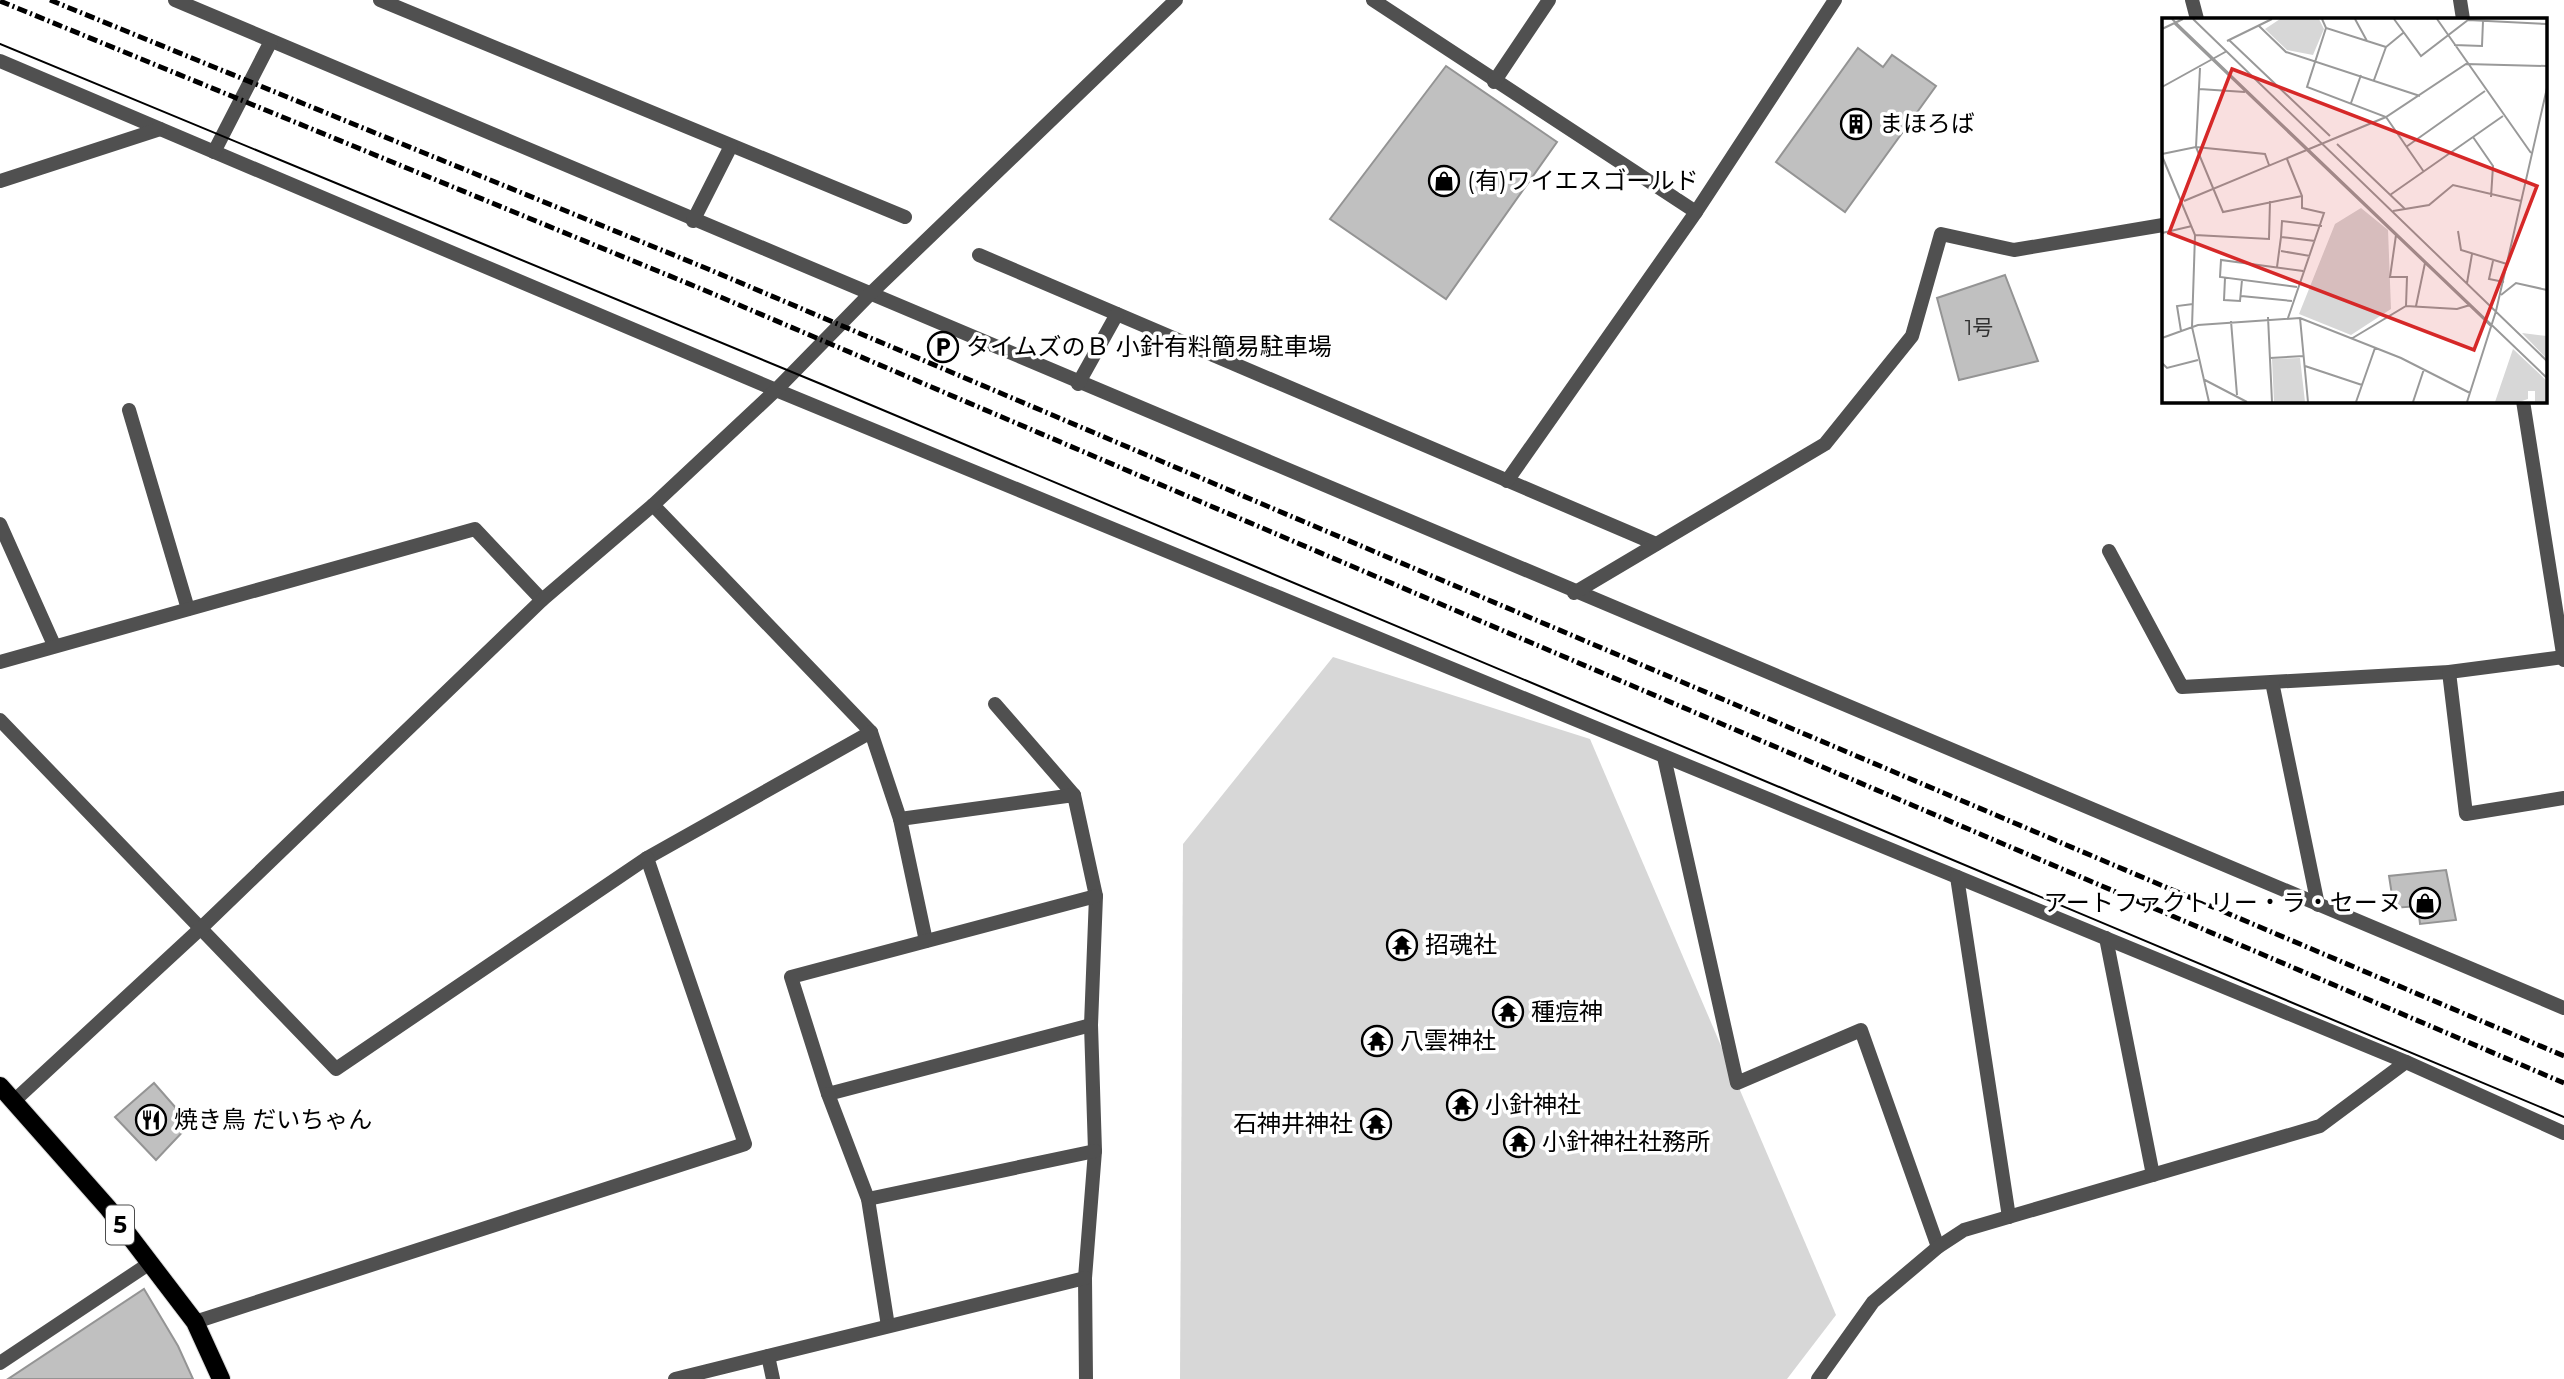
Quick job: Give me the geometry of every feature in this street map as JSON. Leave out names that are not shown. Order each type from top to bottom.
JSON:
[{"type":"main road","name":"5","points":[[0,1086],[15,1100],[150,1263],[195,1322],[221,1379]]},
{"type":"street","points":[[175,0],[2564,1009]]},
{"type":"street","points":[[380,0],[905,217]]},
{"type":"street","points":[[15,1100],[201,929],[542,600],[653,505],[775,390],[869,295],[1176,0]]},
{"type":"street","points":[[1373,0],[1494,82],[1696,212]]},
{"type":"street","points":[[1494,82],[1549,0]]},
{"type":"street","points":[[1507,481],[1696,212],[1835,0]]},
{"type":"street","points":[[2192,0],[2197,18]]},
{"type":"street","points":[[2460,0],[2463,18]]},
{"type":"street","points":[[214,152],[271,41]]},
{"type":"street","points":[[0,61],[775,390],[2406,1062],[2564,1133]]},
{"type":"street","points":[[0,181],[160,129]]},
{"type":"street","points":[[693,220],[731,145]]},
{"type":"street","points":[[1574,593],[1825,444],[1912,336],[1941,234],[2014,250],[2162,225]]},
{"type":"street","points":[[979,255],[1657,544]]},
{"type":"street","points":[[1078,383],[1117,314]]},
{"type":"street","points":[[2109,551],[2182,687],[2449,672],[2564,658],[2523,402]]},
{"type":"street","points":[[129,410],[188,609]]},
{"type":"street","points":[[653,505],[871,732],[900,819],[926,941]]},
{"type":"street","points":[[0,524],[54,645]]},
{"type":"street","points":[[0,662],[475,529],[542,600]]},
{"type":"street","points":[[2449,672],[2466,814],[2564,798]]},
{"type":"street","points":[[2272,682],[2318,905]]},
{"type":"street","points":[[995,704],[1074,795],[1096,896],[1091,1025],[1095,1152],[1085,1278],[1086,1379]]},
{"type":"street","points":[[0,720],[336,1069],[647,858],[871,732]]},
{"type":"street","points":[[1664,757],[1737,1083],[1861,1030],[1938,1247]]},
{"type":"street","points":[[900,819],[1074,795]]},
{"type":"street","points":[[195,1322],[745,1144],[647,858]]},
{"type":"street","points":[[1957,877],[2009,1217]]},
{"type":"street","points":[[888,1326],[868,1199],[828,1094],[791,977],[1096,896]]},
{"type":"street","points":[[2106,939],[2153,1175]]},
{"type":"street","points":[[828,1094],[1091,1025]]},
{"type":"street","points":[[1818,1379],[1873,1302],[1938,1247],[1964,1230],[2320,1126],[2406,1062]]},
{"type":"street","points":[[868,1199],[1095,1152]]},
{"type":"street","points":[[0,1363],[150,1263]]},
{"type":"street","points":[[675,1379],[1085,1278]]},
{"type":"street","points":[[768,1356],[773,1379]]},
{"type":"shaded area","points":[[1333,657],[1590,739],[1836,1315],[1787,1379],[1180,1379],[1183,844]]},
{"type":"building","name":"まほろば","points":[[1858,48],[1883,67],[1892,55],[1936,86],[1845,212],[1776,162]]},
{"type":"building","points":[[1446,66],[1557,142],[1446,299],[1330,219]]},
{"type":"building","points":[[2005,275],[2038,361],[1959,380],[1937,298]]},
{"type":"building","points":[[2446,870],[2456,920],[2420,924],[2418,906],[2394,908],[2389,876]]},
{"type":"building","points":[[154,1083],[190,1124],[156,1160],[115,1117]]},
{"type":"building","points":[[144,1289],[178,1346],[193,1379],[8,1379]]},
{"type":"tram line","points":[[0,44],[821,384],[2564,1117]]},
{"type":"railway","points":[[50,0],[708,269],[2564,1056]]},
{"type":"railway","points":[[0,1],[704,290],[2564,1083]]},
{"type":"place","name":"まほろば","points":[[1856,124]]},
{"type":"place","name":"(有)ワイエスゴールド","points":[[1444,181]]},
{"type":"place","name":"タイムズのＢ 小針有料簡易駐車場","points":[[943,347]]},
{"type":"place","name":"アートファクトリー・ラ・セーヌ","points":[[2425,903]]},
{"type":"place","name":"招魂社","points":[[1402,945]]},
{"type":"place","name":"種痘神","points":[[1508,1012]]},
{"type":"place","name":"八雲神社","points":[[1377,1041]]},
{"type":"place","name":"小針神社","points":[[1462,1105]]},
{"type":"place","name":"焼き鳥 だいちゃん","points":[[151,1120]]},
{"type":"place","name":"石神井神社","points":[[1376,1124]]},
{"type":"place","name":"小針神社社務所","points":[[1519,1142]]}]
